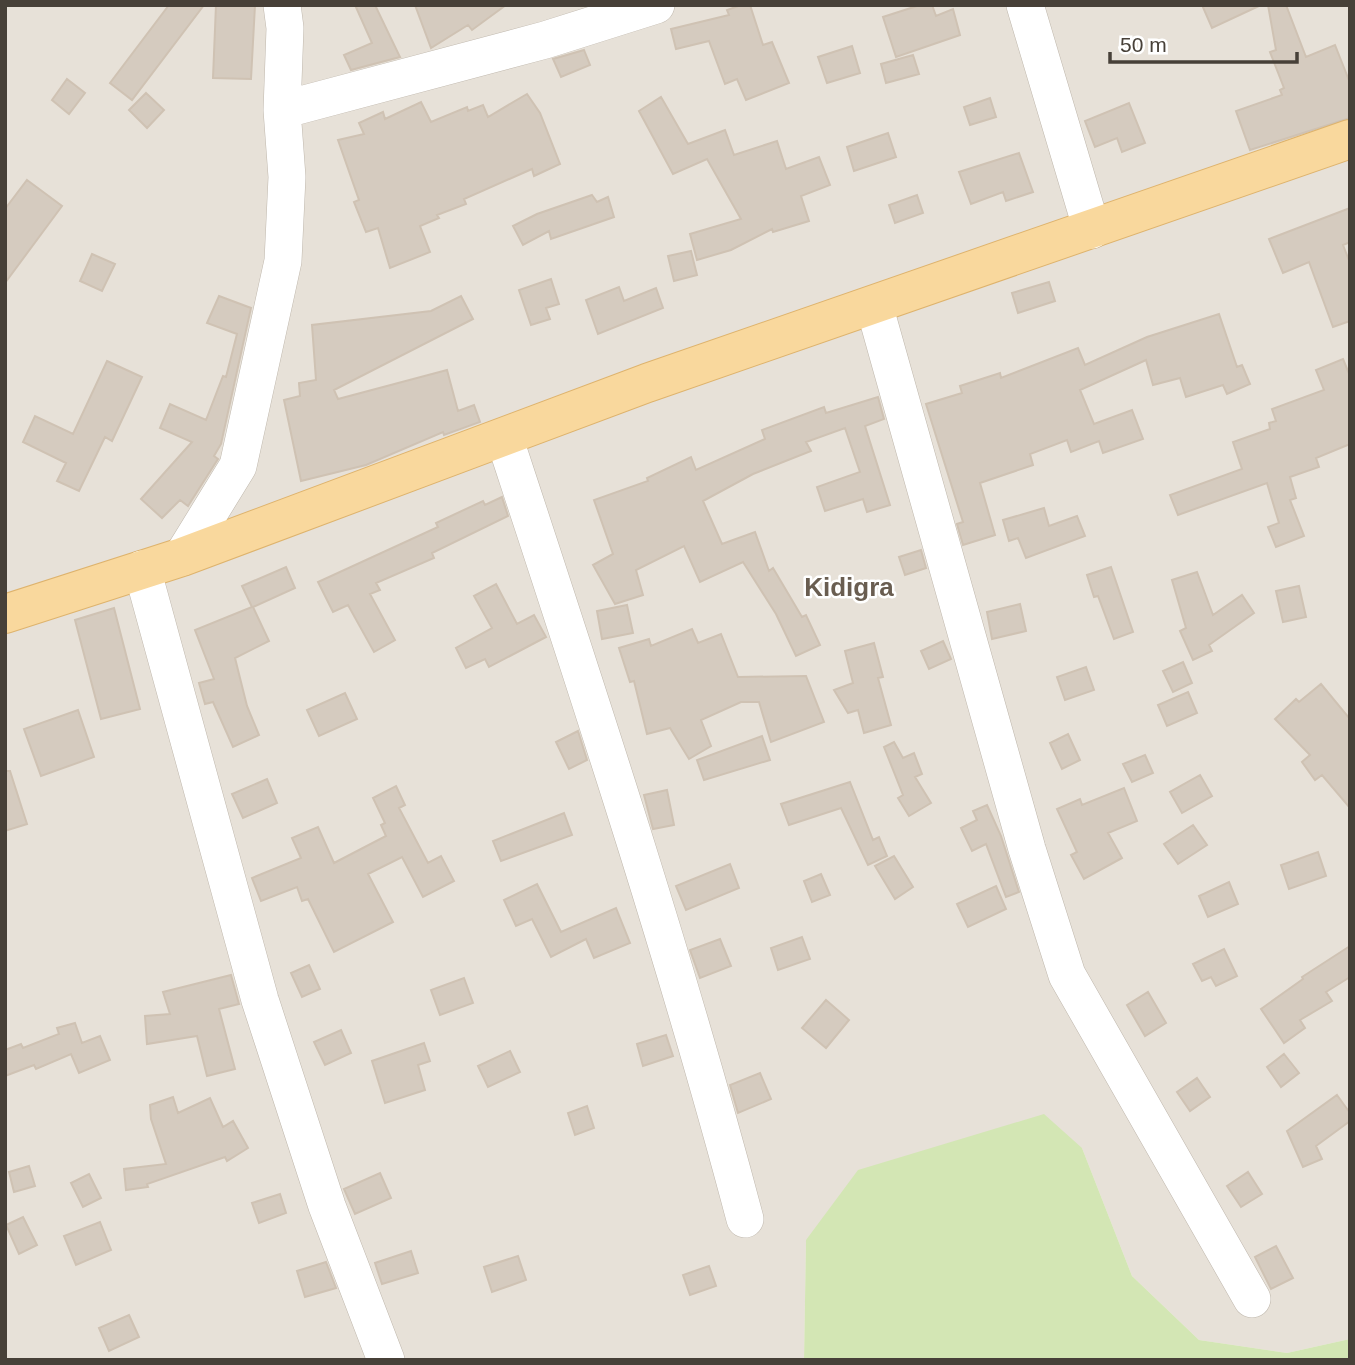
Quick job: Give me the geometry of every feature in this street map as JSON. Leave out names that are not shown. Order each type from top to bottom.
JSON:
[{"type":"main road","points":[[5,614],[182,557],[504,437],[1350,139]]},
{"type":"street","points":[[182,557],[238,466],[283,261],[287,177],[282,110],[285,28],[282,5]]},
{"type":"street","points":[[282,110],[545,40],[656,5]]},
{"type":"street","points":[[1025,5],[1092,230]]},
{"type":"street","points":[[874,305],[1027,849],[1066,975],[1252,1299]]},
{"type":"street","points":[[504,437],[614,773],[716,1112],[745,1219]]},
{"type":"street","points":[[142,569],[260,1000],[327,1206],[386,1360]]},
{"type":"shaded area","points":[[5,5],[1350,5],[1350,1339],[1287,1353],[1199,1340],[1132,1276],[1082,1148],[806,1240],[804,1360],[5,1360]]},
{"type":"green space","points":[[1044,1114],[1082,1148],[1132,1276],[1199,1340],[1287,1353],[1350,1339],[1350,1360],[804,1360],[806,1240],[858,1170]]},
{"type":"building","points":[[169,5],[204,5],[132,100],[110,83]]},
{"type":"building","points":[[216,5],[255,5],[251,79],[213,78]]},
{"type":"building","points":[[355,5],[375,5],[400,57],[351,70],[344,55],[372,43]]},
{"type":"building","points":[[415,5],[506,5],[472,30],[468,25],[431,48]]},
{"type":"building","points":[[750,5],[763,45],[772,42],[789,83],[746,100],[737,79],[725,84],[709,41],[676,49],[671,29],[729,15],[727,10]]},
{"type":"building","points":[[920,5],[932,5],[936,16],[953,9],[960,35],[896,57],[883,17]]},
{"type":"building","points":[[1202,5],[1261,5],[1212,28]]},
{"type":"building","points":[[1268,5],[1286,5],[1306,57],[1335,45],[1350,83],[1350,118],[1250,150],[1236,111],[1282,95],[1280,90],[1284,88],[1270,52],[1276,50]]},
{"type":"building","points":[[852,46],[860,73],[827,83],[818,57]]},
{"type":"building","points":[[584,50],[590,65],[561,77],[553,59]]},
{"type":"building","points":[[913,55],[919,74],[886,83],[881,64]]},
{"type":"building","points":[[67,79],[85,93],[69,114],[52,100]]},
{"type":"building","points":[[146,93],[164,110],[147,128],[129,110]]},
{"type":"building","points":[[527,94],[540,113],[560,164],[534,176],[532,169],[464,199],[466,204],[437,215],[439,218],[420,226],[430,252],[390,268],[378,228],[366,232],[354,202],[359,200],[338,140],[364,134],[359,123],[383,112],[385,119],[421,102],[431,122],[467,107],[468,111],[483,105],[488,117]]},
{"type":"building","points":[[661,97],[688,144],[725,130],[734,155],[777,141],[786,169],[819,157],[830,185],[801,196],[809,221],[773,232],[772,229],[731,250],[697,260],[690,234],[741,219],[707,159],[673,174],[639,111]]},
{"type":"building","points":[[990,98],[996,117],[970,125],[964,107]]},
{"type":"building","points":[[1129,103],[1145,143],[1122,152],[1117,138],[1095,147],[1085,121]]},
{"type":"building","points":[[888,133],[896,157],[854,171],[847,147]]},
{"type":"building","points":[[1019,153],[1033,192],[1006,201],[1003,192],[971,204],[959,172]]},
{"type":"building","points":[[27,180],[62,206],[5,283],[5,209]]},
{"type":"building","points":[[592,195],[597,202],[608,197],[614,217],[551,239],[549,231],[523,245],[513,226],[537,214]]},
{"type":"building","points":[[917,195],[923,213],[895,223],[889,205]]},
{"type":"building","points":[[1350,208],[1350,242],[1343,245],[1350,263],[1350,321],[1333,327],[1309,262],[1283,273],[1269,239]]},
{"type":"building","points":[[691,251],[697,275],[674,281],[668,256]]},
{"type":"building","points":[[92,254],[115,264],[102,291],[80,281]]},
{"type":"building","points":[[551,279],[559,304],[546,308],[550,319],[531,325],[519,290]]},
{"type":"building","points":[[1049,282],[1055,301],[1018,313],[1012,293]]},
{"type":"building","points":[[619,287],[624,301],[656,288],[663,308],[598,334],[586,300]]},
{"type":"building","points":[[219,296],[251,308],[221,444],[214,456],[218,459],[188,506],[180,500],[162,518],[141,499],[192,442],[160,428],[170,404],[206,420],[223,376],[226,377],[237,334],[207,323]]},
{"type":"building","points":[[461,296],[473,319],[334,390],[338,399],[447,370],[458,411],[474,405],[480,422],[444,435],[443,432],[366,465],[301,481],[284,400],[300,396],[299,383],[316,380],[312,325],[431,311]]},
{"type":"building","points":[[1219,314],[1237,367],[1242,365],[1250,384],[1227,394],[1223,385],[1186,397],[1180,378],[1153,385],[1146,360],[1080,390],[1094,424],[1132,410],[1143,439],[1103,453],[1099,441],[1071,452],[1067,440],[1030,454],[1033,465],[980,483],[995,535],[963,545],[957,524],[963,522],[926,404],[962,393],[960,386],[1000,373],[1001,378],[1078,348],[1085,365],[1147,337]]},
{"type":"building","points":[[1343,359],[1350,376],[1350,444],[1316,458],[1319,467],[1290,477],[1296,498],[1290,500],[1304,536],[1276,547],[1268,527],[1279,523],[1267,483],[1178,515],[1170,495],[1242,469],[1233,442],[1270,429],[1269,423],[1276,421],[1272,409],[1324,390],[1316,370]]},
{"type":"building","points":[[107,361],[142,377],[112,441],[105,437],[79,491],[57,481],[66,463],[23,442],[35,416],[73,434]]},
{"type":"building","points":[[878,397],[884,419],[865,426],[890,505],[867,512],[863,499],[825,511],[817,487],[860,472],[845,428],[806,442],[811,451],[753,474],[703,501],[722,544],[755,532],[769,571],[773,568],[802,617],[806,615],[820,645],[796,656],[776,614],[743,562],[700,582],[684,546],[636,570],[643,595],[615,604],[593,565],[613,554],[594,500],[648,481],[647,478],[691,457],[696,470],[765,439],[762,430],[824,407],[826,413]]},
{"type":"building","points":[[502,497],[508,516],[432,553],[434,558],[376,583],[380,590],[370,594],[395,640],[374,652],[348,605],[333,612],[318,582],[438,527],[436,523],[483,501],[485,505]]},
{"type":"building","points":[[1044,508],[1049,526],[1077,516],[1085,536],[1026,558],[1018,538],[1009,541],[1003,520]]},
{"type":"building","points":[[921,550],[926,568],[905,575],[899,557]]},
{"type":"building","points":[[286,567],[295,588],[253,607],[269,641],[235,658],[247,706],[259,735],[233,747],[213,702],[205,704],[199,683],[214,679],[195,630],[252,607],[242,586]]},
{"type":"building","points":[[1111,567],[1133,632],[1114,639],[1098,596],[1094,597],[1087,575]]},
{"type":"building","points":[[1197,572],[1213,615],[1242,595],[1254,613],[1209,645],[1212,651],[1193,660],[1180,631],[1186,628],[1172,580]]},
{"type":"building","points":[[496,584],[517,624],[534,615],[546,637],[489,667],[485,659],[466,668],[456,648],[492,628],[474,596]]},
{"type":"building","points":[[1299,586],[1306,617],[1283,622],[1276,591]]},
{"type":"building","points":[[1020,604],[1026,631],[992,639],[987,612]]},
{"type":"building","points":[[627,605],[633,633],[602,639],[597,611]]},
{"type":"building","points":[[114,608],[140,709],[101,719],[75,620]]},
{"type":"building","points":[[692,629],[698,643],[721,634],[738,677],[806,676],[824,722],[771,742],[759,702],[741,702],[701,720],[711,746],[689,759],[670,728],[647,734],[634,681],[630,682],[619,648],[649,639],[651,646]]},
{"type":"building","points":[[943,641],[951,659],[929,669],[921,651]]},
{"type":"building","points":[[874,643],[883,677],[878,678],[891,725],[864,733],[858,710],[848,713],[834,690],[853,683],[845,651]]},
{"type":"building","points":[[1183,662],[1192,683],[1173,692],[1163,671]]},
{"type":"building","points":[[1086,667],[1094,690],[1065,700],[1057,677]]},
{"type":"building","points":[[1321,684],[1350,719],[1350,808],[1322,775],[1315,780],[1302,762],[1310,755],[1275,719],[1296,699],[1299,702]]},
{"type":"building","points":[[1188,692],[1197,713],[1167,726],[1158,705]]},
{"type":"building","points":[[345,693],[357,719],[319,736],[307,710]]},
{"type":"building","points":[[78,710],[94,757],[41,776],[24,729]]},
{"type":"building","points":[[578,731],[587,760],[569,769],[556,742]]},
{"type":"building","points":[[1068,734],[1080,760],[1062,769],[1050,743]]},
{"type":"building","points":[[762,736],[770,760],[704,780],[697,760]]},
{"type":"building","points":[[894,742],[903,758],[914,753],[922,774],[915,777],[931,803],[909,816],[898,798],[903,795],[884,747]]},
{"type":"building","points":[[1145,755],[1153,773],[1132,782],[1123,764]]},
{"type":"building","points":[[5,771],[10,771],[27,824],[5,831]]},
{"type":"building","points":[[1200,775],[1212,796],[1182,813],[1170,792]]},
{"type":"building","points":[[267,779],[277,803],[243,818],[232,794]]},
{"type":"building","points":[[850,782],[873,840],[879,837],[887,856],[868,865],[841,808],[789,825],[781,804]]},
{"type":"building","points":[[396,786],[405,805],[399,808],[428,863],[441,856],[454,881],[423,897],[402,857],[368,874],[393,922],[334,952],[308,899],[302,901],[297,887],[261,901],[252,878],[301,858],[292,838],[318,827],[334,863],[386,836],[381,825],[385,823],[373,798]]},
{"type":"building","points":[[1124,788],[1137,821],[1108,833],[1122,858],[1084,879],[1071,855],[1077,852],[1057,809],[1080,799],[1082,805]]},
{"type":"building","points":[[667,790],[674,825],[653,829],[644,795]]},
{"type":"building","points":[[987,805],[1001,836],[1019,892],[1006,897],[986,844],[972,851],[961,828],[977,820],[973,811]]},
{"type":"building","points":[[564,813],[572,835],[501,861],[493,841]]},
{"type":"building","points":[[1193,825],[1207,845],[1178,864],[1164,844]]},
{"type":"building","points":[[1318,852],[1326,876],[1289,889],[1281,865]]},
{"type":"building","points":[[894,856],[913,887],[895,899],[875,866]]},
{"type":"building","points":[[730,864],[739,888],[686,910],[676,886]]},
{"type":"building","points":[[821,874],[830,895],[812,902],[804,881]]},
{"type":"building","points":[[1229,882],[1238,904],[1208,917],[1199,896]]},
{"type":"building","points":[[537,884],[561,932],[616,908],[630,943],[594,958],[586,939],[551,957],[532,919],[516,926],[504,900]]},
{"type":"building","points":[[996,886],[1006,909],[968,927],[957,904]]},
{"type":"building","points":[[802,937],[810,959],[778,970],[771,948]]},
{"type":"building","points":[[720,939],[731,966],[700,978],[690,950]]},
{"type":"building","points":[[1350,946],[1350,977],[1326,992],[1332,1001],[1300,1020],[1305,1028],[1284,1043],[1261,1009],[1303,979],[1302,977]]},
{"type":"building","points":[[1224,949],[1237,976],[1216,986],[1211,977],[1202,981],[1193,964]]},
{"type":"building","points":[[309,965],[320,989],[302,997],[291,973]]},
{"type":"building","points":[[231,975],[239,1004],[219,1009],[235,1069],[207,1076],[197,1036],[147,1044],[145,1016],[170,1014],[163,992]]},
{"type":"building","points":[[464,978],[473,1003],[440,1015],[431,990]]},
{"type":"building","points":[[1148,992],[1166,1023],[1145,1036],[1127,1005]]},
{"type":"building","points":[[826,1000],[849,1020],[826,1048],[802,1028]]},
{"type":"building","points":[[75,1023],[82,1043],[100,1036],[110,1060],[79,1073],[71,1054],[36,1069],[34,1065],[5,1076],[5,1050],[21,1044],[23,1048],[59,1034],[57,1028]]},
{"type":"building","points":[[341,1030],[351,1053],[325,1065],[314,1042]]},
{"type":"building","points":[[666,1035],[673,1056],[643,1066],[637,1044]]},
{"type":"building","points":[[424,1043],[430,1061],[418,1065],[425,1090],[385,1103],[372,1061]]},
{"type":"building","points":[[510,1051],[520,1072],[488,1087],[478,1066]]},
{"type":"building","points":[[1284,1054],[1299,1073],[1281,1087],[1267,1067]]},
{"type":"building","points":[[760,1073],[771,1099],[738,1113],[730,1085]]},
{"type":"building","points":[[1197,1078],[1210,1097],[1190,1111],[1177,1092]]},
{"type":"building","points":[[1337,1095],[1350,1113],[1350,1121],[1316,1146],[1322,1159],[1303,1167],[1287,1131]]},
{"type":"building","points":[[173,1097],[178,1113],[210,1098],[223,1127],[233,1121],[248,1148],[227,1161],[225,1157],[147,1184],[148,1187],[126,1190],[124,1169],[166,1164],[151,1119],[150,1105]]},
{"type":"building","points":[[587,1106],[594,1128],[575,1135],[568,1113]]},
{"type":"building","points":[[29,1166],[35,1186],[14,1192],[9,1172]]},
{"type":"building","points":[[1248,1172],[1262,1194],[1241,1207],[1227,1186]]},
{"type":"building","points":[[380,1173],[391,1198],[355,1214],[344,1189]]},
{"type":"building","points":[[89,1174],[101,1198],[83,1207],[71,1183]]},
{"type":"building","points":[[280,1194],[286,1213],[259,1223],[252,1203]]},
{"type":"building","points":[[23,1217],[37,1245],[19,1254],[6,1225]]},
{"type":"building","points":[[100,1222],[111,1250],[76,1265],[64,1236]]},
{"type":"building","points":[[1276,1246],[1293,1278],[1271,1289],[1255,1257]]},
{"type":"building","points":[[411,1251],[418,1273],[382,1284],[375,1263]]},
{"type":"building","points":[[518,1256],[526,1280],[492,1292],[484,1267]]},
{"type":"building","points":[[326,1262],[336,1288],[305,1297],[297,1271]]},
{"type":"building","points":[[709,1266],[716,1286],[690,1295],[683,1275]]},
{"type":"building","points":[[129,1315],[139,1337],[109,1351],[99,1328]]},
{"type":"district","name":"Kidigra","points":[[849,587]]}]
